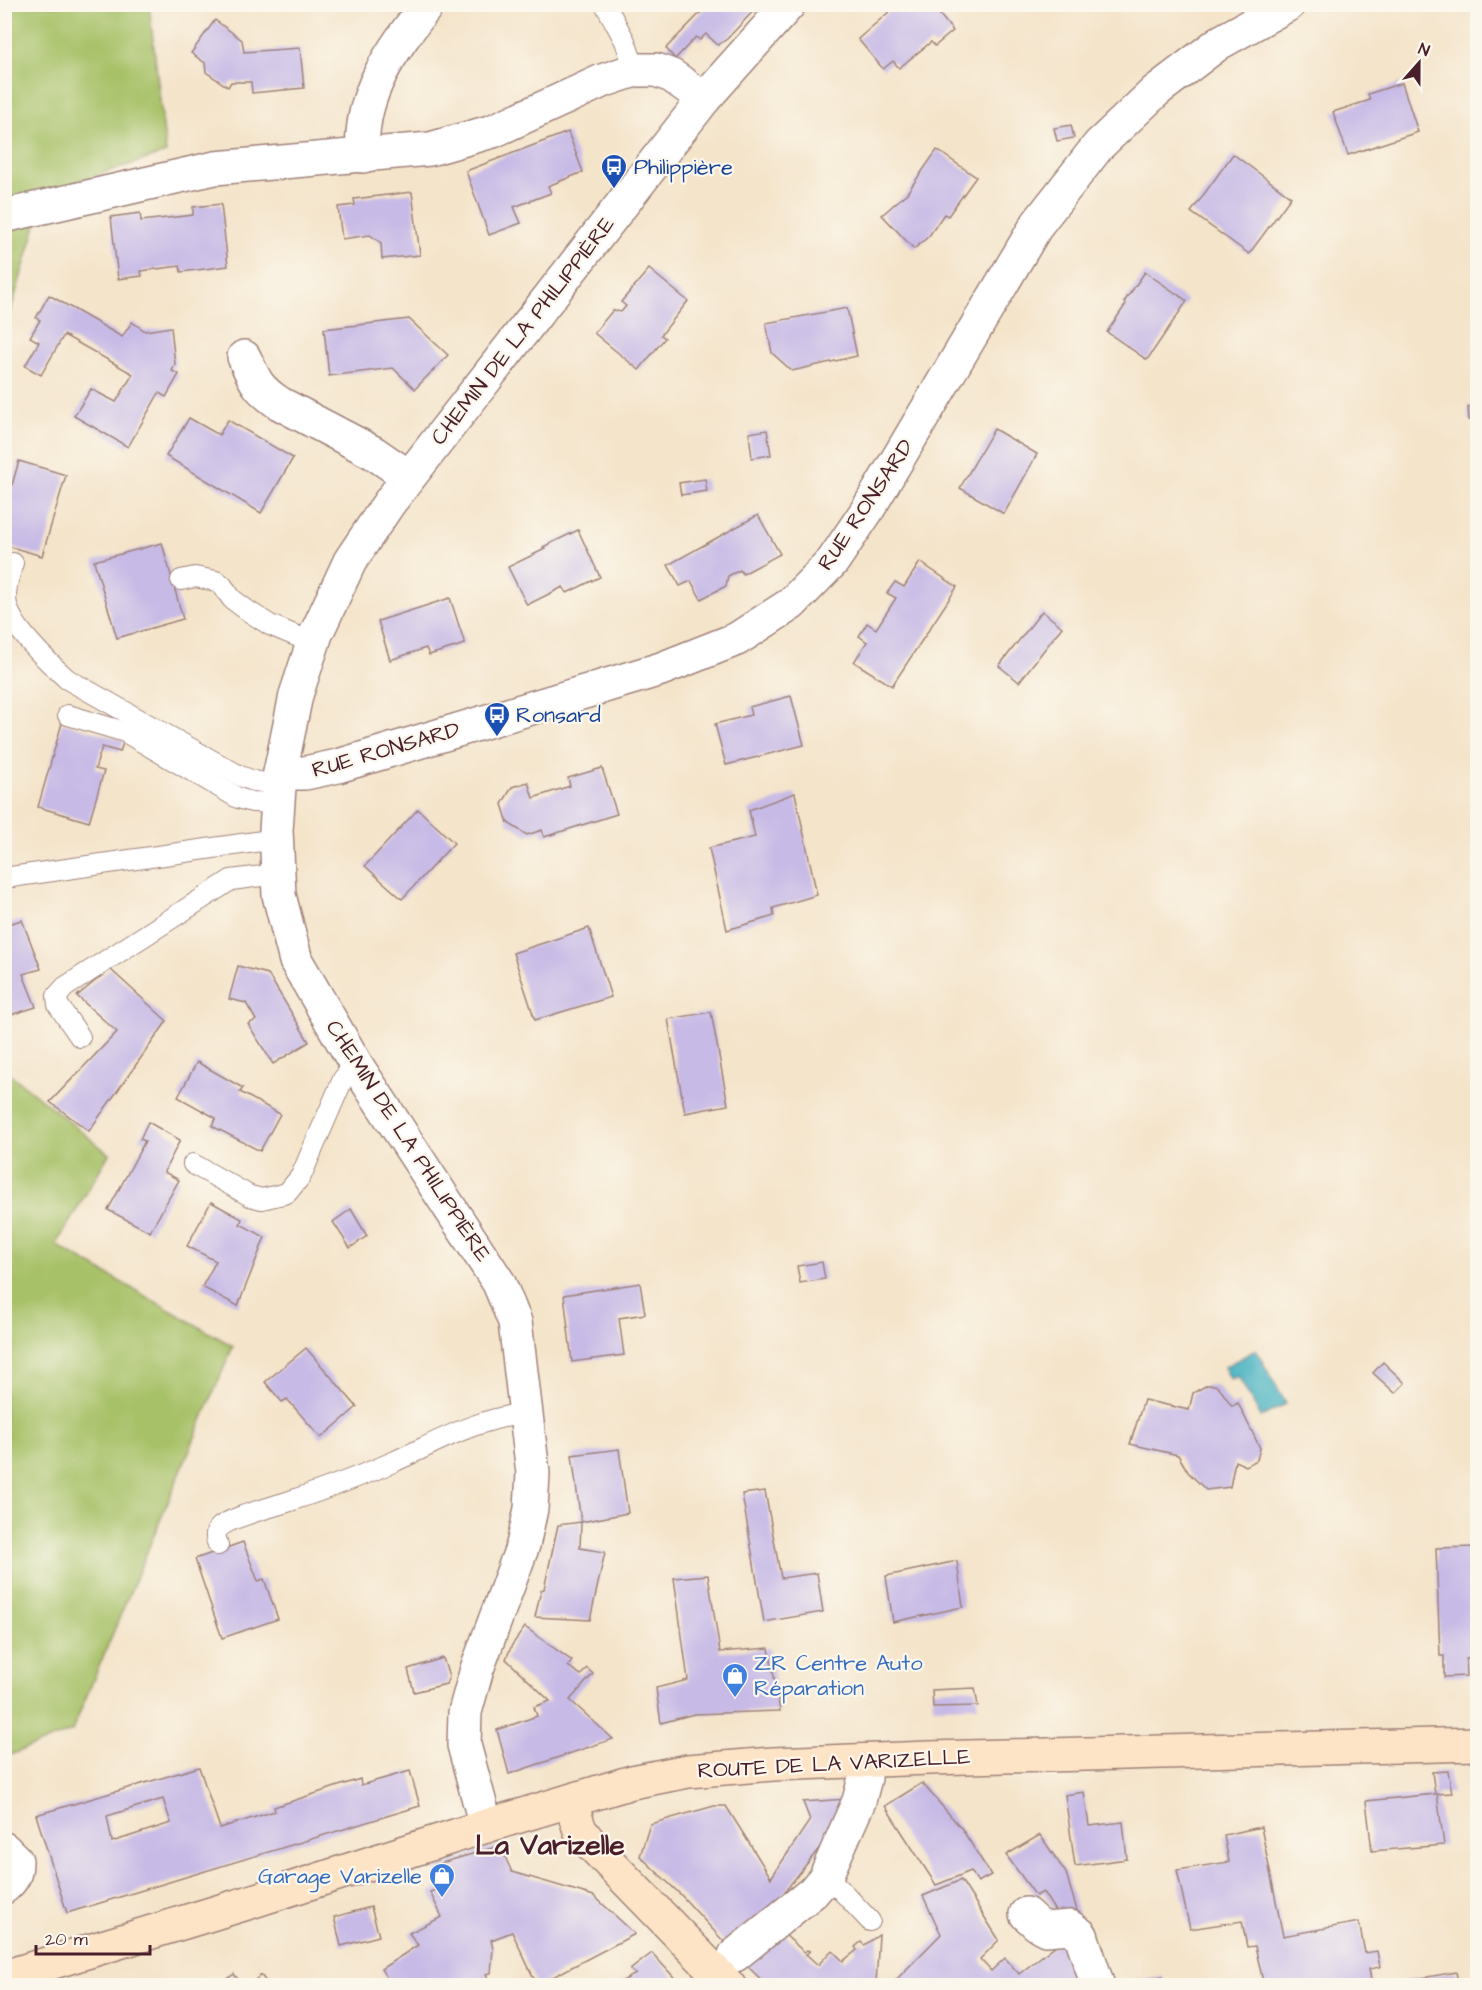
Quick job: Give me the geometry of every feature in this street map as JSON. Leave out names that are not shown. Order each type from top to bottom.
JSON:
[{"type":"street","points":[[363,156],[364,118],[376,82],[399,42],[428,4]]},
{"type":"street","name":"CHEMIN DE LA PHILIPPIÈRE","points":[[486,1826],[464,1745],[465,1712],[477,1669],[523,1545],[531,1509],[533,1473],[515,1322],[499,1283],[357,1066],[296,961],[279,895],[276,838],[279,787],[296,695],[313,643],[350,561],[409,477],[704,99],[789,4]]},
{"type":"street","name":"RUE RONSARD","points":[[279,787],[306,773],[338,766],[661,669],[737,639],[791,604],[833,561],[868,509],[1038,223],[1099,145],[1156,91],[1219,43],[1289,4]]},
{"type":"street","points":[[4,216],[215,168],[430,149],[493,131],[602,81],[635,70],[656,70],[672,76],[704,99]]},
{"type":"street","points":[[244,357],[256,384],[265,393],[279,403],[374,453],[409,477]]},
{"type":"street","name":"ROUTE DE LA VARIZELLE","points":[[7,1969],[246,1903],[632,1782],[688,1771],[772,1764],[1478,1744]]},
{"type":"street","points":[[570,1801],[580,1830],[591,1844],[732,1970],[825,1878],[859,1802],[865,1778],[865,1761]]},
{"type":"street","points":[[4,1849],[16,1861],[16,1872],[12,1882],[4,1887]]},
{"type":"street","points":[[1026,1914],[1046,1929],[1070,1927],[1081,1935],[1098,1986]]},
{"type":"lane","points":[[605,4],[625,42],[635,70]]},
{"type":"lane","points":[[13,563],[7,584],[7,606],[21,630],[44,659],[67,679],[240,776],[254,782],[279,787]]},
{"type":"lane","points":[[181,580],[195,577],[216,581],[232,599],[248,611],[270,625],[313,643]]},
{"type":"lane","points":[[68,715],[125,732],[238,798],[252,802],[279,787]]},
{"type":"lane","points":[[4,878],[276,838]]},
{"type":"lane","points":[[80,1037],[58,1005],[57,996],[65,987],[231,880],[278,874]]},
{"type":"lane","points":[[193,1164],[250,1196],[262,1199],[287,1192],[302,1176],[343,1079],[351,1069],[357,1066]]},
{"type":"lane","points":[[218,1545],[215,1535],[218,1528],[241,1516],[329,1487],[393,1462],[473,1425],[495,1418],[526,1413]]},
{"type":"lane","points":[[825,1878],[839,1888],[870,1921]]},
{"type":"green space","points":[[5,5],[149,5],[166,153],[46,191],[5,330]]},
{"type":"green space","points":[[4,1069],[109,1154],[56,1245],[233,1346],[72,1731],[5,1757]]},
{"type":"water","points":[[1256,1350],[1286,1404],[1261,1417],[1238,1376],[1231,1380],[1224,1367]]},
{"type":"building","points":[[709,4],[760,4],[727,39],[718,45],[706,34],[700,40],[696,37],[675,59],[666,48]]},
{"type":"building","points":[[898,4],[931,4],[953,31],[935,46],[931,42],[899,68],[893,61],[883,69],[858,39]]},
{"type":"building","points":[[215,20],[242,40],[244,52],[300,48],[304,88],[252,93],[251,82],[231,82],[228,87],[206,72],[205,63],[191,53]]},
{"type":"building","points":[[1402,83],[1418,132],[1348,155],[1333,112],[1370,100],[1368,94]]},
{"type":"building","points":[[1071,125],[1074,138],[1057,141],[1054,128]]},
{"type":"building","points":[[568,132],[583,172],[548,186],[551,193],[514,207],[521,223],[489,235],[466,171]]},
{"type":"building","points":[[937,150],[976,177],[948,216],[944,214],[929,236],[914,249],[882,215],[907,193]]},
{"type":"building","points":[[1233,154],[1291,197],[1249,254],[1191,212]]},
{"type":"building","points":[[412,192],[420,255],[382,259],[381,243],[370,235],[342,239],[338,207],[355,205],[354,199]]},
{"type":"building","points":[[221,204],[228,266],[181,272],[180,266],[141,271],[142,276],[118,279],[111,217],[140,213],[141,221],[193,215],[193,207]]},
{"type":"building","points":[[649,269],[688,301],[661,335],[665,338],[639,370],[594,333],[613,310],[621,312],[626,306],[621,302]]},
{"type":"building","points":[[1145,272],[1187,301],[1147,360],[1107,332]]},
{"type":"building","points":[[49,295],[122,337],[132,322],[145,331],[171,327],[175,364],[172,371],[179,374],[166,397],[159,393],[128,447],[74,416],[91,389],[116,402],[133,374],[64,335],[41,375],[25,366],[39,342],[30,337],[40,320],[36,318]]},
{"type":"building","points":[[847,308],[857,356],[792,371],[772,353],[766,323]]},
{"type":"building","points":[[409,319],[448,355],[415,389],[393,368],[329,376],[324,329]]},
{"type":"building","points":[[1478,406],[1478,419],[1469,420],[1468,407]]},
{"type":"building","points":[[189,418],[219,435],[228,420],[293,458],[261,513],[166,456]]},
{"type":"building","points":[[994,429],[1037,454],[1004,514],[960,488]]},
{"type":"building","points":[[767,430],[771,455],[752,458],[749,433]]},
{"type":"building","points":[[19,461],[66,475],[42,556],[4,545],[4,512]]},
{"type":"building","points":[[705,479],[707,491],[681,495],[679,483]]},
{"type":"building","points":[[758,515],[780,554],[743,574],[740,570],[728,576],[726,586],[701,599],[691,581],[680,586],[668,565]]},
{"type":"building","points":[[578,530],[600,577],[567,593],[563,587],[527,605],[508,567]]},
{"type":"building","points":[[162,543],[183,619],[117,638],[94,561]]},
{"type":"building","points":[[920,562],[957,587],[892,686],[854,662],[867,642],[859,636],[867,623],[876,629],[896,598],[887,593],[895,582],[904,587]]},
{"type":"building","points":[[450,598],[465,644],[429,655],[426,648],[390,660],[378,621]]},
{"type":"building","points":[[1042,611],[1062,627],[1019,682],[999,666]]},
{"type":"building","points":[[791,696],[804,745],[726,765],[715,724],[751,715],[749,707]]},
{"type":"building","points":[[62,723],[124,740],[120,752],[102,747],[95,769],[104,771],[89,822],[38,807]]},
{"type":"building","points":[[602,768],[617,814],[544,837],[542,830],[527,835],[508,823],[502,804],[512,787],[528,782],[533,798],[570,786],[568,778]]},
{"type":"building","points":[[795,793],[817,895],[773,908],[774,916],[727,930],[709,848],[755,837],[749,810]]},
{"type":"building","points":[[418,809],[454,843],[402,899],[365,866]]},
{"type":"building","points":[[22,920],[41,969],[23,974],[36,1007],[4,1017],[4,925]]},
{"type":"building","points":[[589,928],[611,997],[535,1020],[513,953]]},
{"type":"building","points":[[238,966],[268,974],[309,1042],[273,1064],[248,1024],[256,1020],[246,1003],[229,999]]},
{"type":"building","points":[[110,969],[167,1021],[89,1131],[50,1102],[117,1032],[77,996]]},
{"type":"building","points":[[711,1012],[728,1105],[685,1113],[668,1019]]},
{"type":"building","points":[[197,1062],[243,1088],[240,1092],[280,1114],[260,1151],[212,1126],[216,1118],[178,1097]]},
{"type":"building","points":[[148,1122],[180,1140],[164,1172],[179,1180],[150,1232],[108,1210],[145,1141],[140,1139]]},
{"type":"building","points":[[211,1202],[242,1219],[240,1224],[265,1237],[238,1306],[202,1287],[216,1261],[187,1246]]},
{"type":"building","points":[[351,1209],[367,1236],[350,1248],[333,1222]]},
{"type":"building","points":[[822,1262],[825,1279],[800,1283],[797,1266]]},
{"type":"building","points":[[640,1283],[645,1314],[619,1318],[624,1355],[572,1362],[564,1295]]},
{"type":"building","points":[[306,1348],[357,1407],[321,1438],[287,1399],[282,1402],[265,1382]]},
{"type":"building","points":[[1383,1362],[1405,1383],[1395,1393],[1373,1373]]},
{"type":"building","points":[[1207,1385],[1215,1385],[1220,1389],[1232,1406],[1238,1403],[1260,1448],[1257,1460],[1246,1466],[1235,1461],[1230,1487],[1206,1490],[1188,1472],[1178,1455],[1130,1444],[1144,1400],[1189,1410],[1193,1393]]},
{"type":"building","points":[[619,1449],[628,1513],[581,1522],[572,1455]]},
{"type":"building","points":[[765,1491],[781,1578],[817,1573],[823,1612],[764,1622],[742,1494]]},
{"type":"building","points":[[581,1522],[580,1548],[605,1552],[590,1620],[535,1617],[541,1590],[544,1589],[558,1525]]},
{"type":"building","points":[[243,1542],[258,1581],[264,1579],[278,1619],[222,1638],[195,1559]]},
{"type":"building","points":[[1478,1547],[1478,1658],[1466,1659],[1467,1676],[1444,1677],[1444,1656],[1440,1656],[1436,1548]]},
{"type":"building","points":[[957,1561],[963,1607],[893,1622],[886,1576]]},
{"type":"building","points":[[708,1575],[720,1652],[769,1648],[780,1711],[694,1714],[661,1723],[656,1688],[688,1680],[674,1578]]},
{"type":"building","points":[[525,1627],[572,1661],[568,1666],[581,1675],[587,1668],[593,1674],[570,1700],[613,1739],[509,1774],[497,1730],[537,1716],[534,1707],[550,1701],[506,1659],[512,1645]]},
{"type":"building","points":[[443,1658],[449,1677],[446,1684],[414,1692],[408,1669]]},
{"type":"building","points":[[975,1688],[978,1706],[933,1707],[932,1690]]},
{"type":"building","points":[[199,1767],[220,1828],[275,1811],[274,1807],[360,1779],[361,1785],[410,1771],[420,1806],[67,1913],[36,1815]],"holes":[[[163,1799],[171,1823],[112,1842],[107,1816]]]},
{"type":"building","points":[[1448,1771],[1452,1793],[1437,1794],[1444,1845],[1372,1851],[1366,1801],[1435,1794],[1432,1772]]},
{"type":"building","points":[[922,1783],[962,1829],[991,1875],[978,1882],[971,1871],[936,1885],[885,1806]]},
{"type":"building","points":[[1084,1792],[1089,1826],[1123,1822],[1127,1859],[1075,1866],[1065,1795]]},
{"type":"building","points":[[847,1799],[832,1832],[775,1904],[727,1945],[681,1895],[640,1856],[650,1824],[714,1806],[726,1806],[771,1878],[810,1820],[803,1802]]},
{"type":"building","points":[[1261,1827],[1283,1936],[1359,1922],[1365,1953],[1377,1951],[1380,1967],[1369,1969],[1372,1986],[1264,1986],[1255,1946],[1247,1947],[1242,1921],[1190,1929],[1177,1870],[1229,1862],[1224,1835]]},
{"type":"building","points":[[1040,1835],[1066,1873],[1078,1914],[1065,1920],[1055,1911],[1043,1892],[1036,1896],[1006,1855]]},
{"type":"building","points":[[500,1846],[512,1872],[594,1896],[635,1934],[545,1981],[548,1986],[537,1985],[512,1932],[491,1940],[493,1949],[491,1973],[486,1974],[491,1986],[392,1986],[381,1969],[418,1945],[409,1933],[442,1917],[430,1892],[443,1887],[434,1865]]},
{"type":"building","points":[[961,1880],[999,1940],[980,1959],[991,1971],[1005,1958],[1019,1974],[1069,1935],[1089,1986],[890,1986],[941,1934],[923,1896]]},
{"type":"building","points":[[371,1907],[379,1936],[341,1946],[334,1917]]},
{"type":"building","points":[[783,1933],[804,1952],[810,1951],[806,1954],[818,1965],[832,1950],[843,1961],[857,1950],[855,1947],[861,1942],[864,1945],[879,1935],[876,1984],[878,1986],[768,1986],[744,1963]]},
{"type":"building","points":[[652,1953],[681,1985],[685,1983],[688,1986],[613,1986],[636,1974],[630,1970]]},
{"type":"building","points":[[1456,1972],[1459,1986],[1410,1986],[1409,1980]]},
{"type":"building","points":[[234,1974],[243,1986],[218,1986]]},
{"type":"building","points":[[261,1975],[269,1986],[248,1986]]},
{"type":"building","points":[[1163,1976],[1164,1986],[1127,1986],[1126,1982]]},
{"type":"place","name":"Philippière","points":[[614,190]]},
{"type":"place","name":"Ronsard","points":[[497,738]]},
{"type":"place","name":"ZR Centre Auto Réparation","points":[[735,1699]]},
{"type":"place","name":"Garage Varizelle","points":[[442,1899]]},
{"type":"district","name":"La Varizelle","points":[[550,1845]]}]
